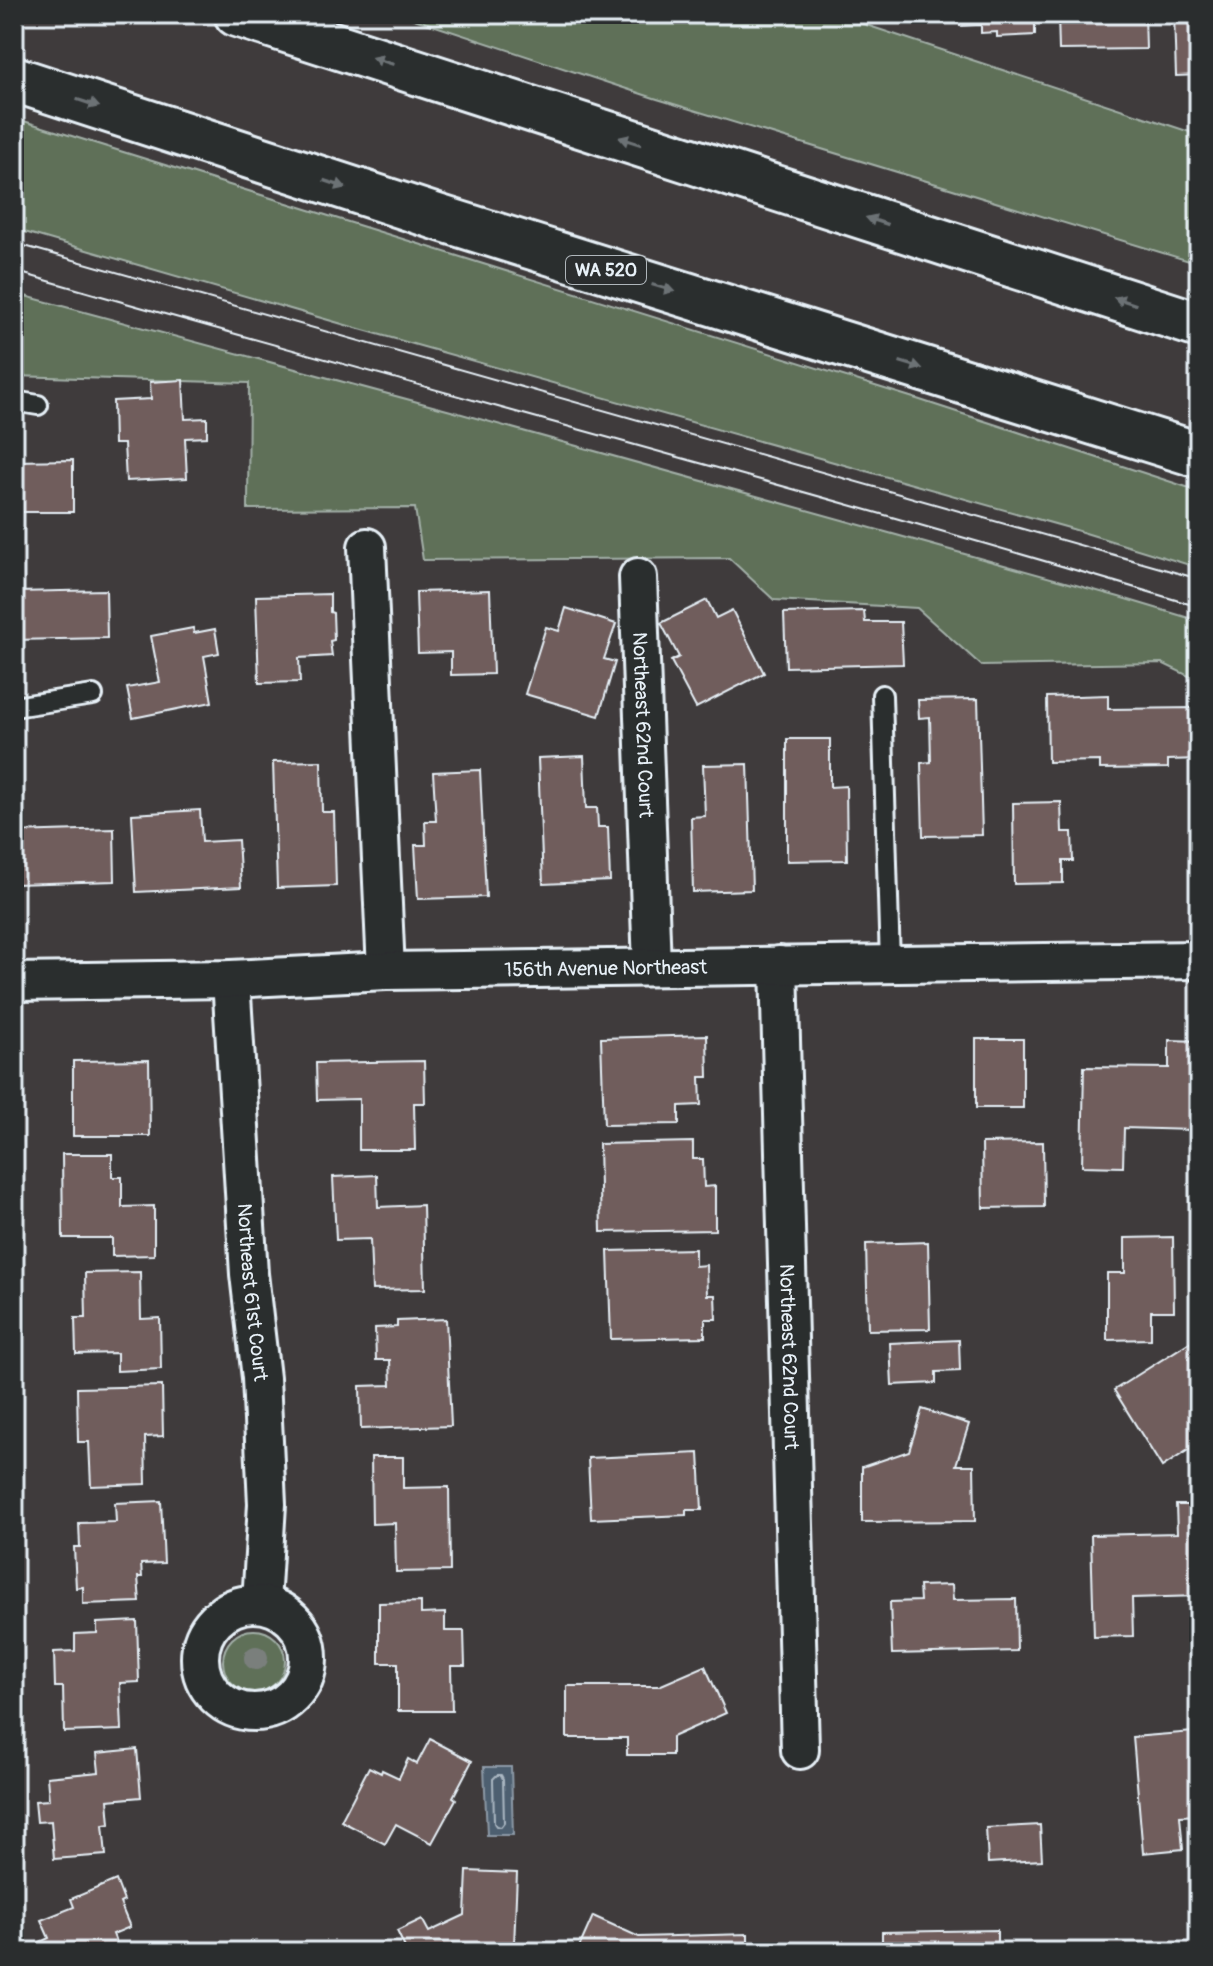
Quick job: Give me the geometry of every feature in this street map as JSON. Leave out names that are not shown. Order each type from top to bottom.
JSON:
[{"type":"highway","points":[[237,14],[1199,325]]},
{"type":"highway","name":"WA 520","points":[[14,79],[437,217],[1199,455]]},
{"type":"street","points":[[367,547],[386,971]]},
{"type":"street","name":"Northeast 62nd Court","points":[[638,577],[652,967]]},
{"type":"street","name":"156th Avenue Northeast","points":[[14,982],[231,979],[386,971],[1199,960]]},
{"type":"street","name":"Northeast 62nd Court","points":[[779,965],[800,1750]]},
{"type":"street","name":"Northeast 61st Court","points":[[231,979],[249,1274],[263,1410],[267,1504],[261,1604]]},
{"type":"lane","points":[[14,401],[38,405]]},
{"type":"lane","points":[[14,707],[93,695]]},
{"type":"lane","points":[[882,695],[890,964]]},
{"type":"green space","points":[[399,14],[833,14],[1199,135],[1199,264],[654,98]]},
{"type":"green space","points":[[14,118],[917,399],[1199,491],[1199,568],[1069,528],[14,229]]},
{"type":"green space","points":[[14,293],[451,411],[1199,621],[1199,681],[1162,663],[982,666],[917,608],[774,600],[729,558],[423,560],[415,508],[248,509],[249,383],[14,376]]},
{"type":"green space","points":[[254,1630],[266,1632],[276,1639],[283,1649],[283,1673],[276,1683],[266,1690],[254,1692],[242,1690],[232,1683],[225,1673],[223,1661],[225,1649],[232,1639],[242,1632]]},
{"type":"water","points":[[484,1767],[511,1767],[513,1835],[487,1835]]},
{"type":"building","points":[[960,14],[1035,14],[1035,35],[997,37],[997,32],[981,33],[981,25],[960,26]]},
{"type":"building","points":[[1058,14],[1145,14],[1146,49],[1059,50]]},
{"type":"building","points":[[1174,14],[1199,14],[1199,75],[1176,76]]},
{"type":"building","points":[[183,380],[185,419],[207,418],[207,437],[185,438],[187,478],[126,481],[124,444],[114,444],[113,401],[151,399],[150,382]]},
{"type":"building","points":[[73,460],[73,512],[14,512],[14,461]]},
{"type":"building","points":[[14,576],[16,592],[106,590],[107,638],[14,640]]},
{"type":"building","points":[[490,590],[493,674],[451,675],[451,652],[418,653],[416,592]]},
{"type":"building","points":[[330,594],[334,640],[330,641],[332,656],[299,658],[300,682],[259,683],[256,596]]},
{"type":"building","points":[[707,600],[716,618],[732,610],[764,673],[696,708],[671,661],[679,657],[661,623]]},
{"type":"building","points":[[566,608],[616,624],[604,659],[615,662],[599,716],[525,694],[546,627],[559,631]]},
{"type":"building","points":[[864,611],[865,622],[901,622],[903,664],[786,667],[784,613]]},
{"type":"building","points":[[193,628],[194,633],[215,629],[219,653],[204,656],[212,702],[133,718],[127,688],[160,682],[151,636]]},
{"type":"building","points":[[1108,695],[1108,709],[1199,708],[1199,759],[1168,760],[1168,768],[1100,769],[1100,761],[1048,762],[1047,697]]},
{"type":"building","points":[[978,699],[982,835],[923,836],[921,763],[931,762],[930,717],[919,718],[918,700]]},
{"type":"building","points":[[787,739],[830,739],[830,787],[846,786],[847,860],[787,861]]},
{"type":"building","points":[[584,756],[586,808],[597,808],[598,827],[608,827],[610,881],[543,884],[538,758]]},
{"type":"building","points":[[321,761],[322,812],[334,812],[336,886],[277,888],[273,762]]},
{"type":"building","points":[[748,764],[752,890],[693,892],[691,817],[705,816],[703,765]]},
{"type":"building","points":[[480,770],[486,897],[418,899],[415,845],[426,845],[425,821],[436,821],[433,772]]},
{"type":"building","points":[[1061,802],[1062,832],[1072,832],[1073,861],[1063,861],[1063,883],[1014,884],[1013,803]]},
{"type":"building","points":[[200,810],[202,842],[238,840],[241,887],[136,892],[132,814]]},
{"type":"building","points":[[114,829],[115,881],[14,884],[14,832]]},
{"type":"building","points":[[707,1035],[708,1077],[700,1077],[701,1105],[679,1106],[679,1124],[604,1125],[601,1038]]},
{"type":"building","points":[[976,1039],[1023,1039],[1023,1108],[976,1108]]},
{"type":"building","points":[[1169,1040],[1199,1041],[1199,1105],[1193,1105],[1192,1130],[1124,1128],[1123,1167],[1082,1166],[1084,1067],[1169,1068]]},
{"type":"building","points":[[149,1060],[150,1136],[73,1136],[73,1061]]},
{"type":"building","points":[[424,1061],[425,1103],[414,1103],[415,1150],[359,1150],[359,1099],[317,1100],[316,1063]]},
{"type":"building","points":[[693,1142],[693,1159],[703,1159],[704,1187],[715,1186],[715,1230],[601,1232],[599,1144]]},
{"type":"building","points":[[1043,1142],[1044,1207],[983,1208],[982,1143]]},
{"type":"building","points":[[62,1154],[112,1154],[112,1177],[122,1177],[122,1207],[154,1206],[154,1255],[112,1256],[112,1238],[63,1238]]},
{"type":"building","points":[[377,1175],[378,1207],[423,1205],[425,1289],[372,1290],[370,1239],[336,1240],[333,1177]]},
{"type":"building","points":[[1173,1237],[1174,1311],[1151,1311],[1151,1339],[1107,1340],[1107,1273],[1125,1273],[1125,1238]]},
{"type":"building","points":[[928,1242],[930,1329],[868,1330],[866,1244]]},
{"type":"building","points":[[695,1249],[695,1266],[706,1265],[707,1295],[715,1295],[716,1319],[705,1319],[705,1337],[611,1339],[608,1251]]},
{"type":"building","points":[[140,1272],[141,1319],[160,1318],[161,1369],[117,1371],[117,1353],[76,1354],[75,1318],[86,1318],[85,1273]]},
{"type":"building","points":[[446,1319],[451,1426],[361,1429],[360,1386],[391,1385],[390,1360],[376,1360],[375,1328],[397,1327],[397,1321]]},
{"type":"building","points":[[959,1340],[960,1371],[936,1372],[936,1383],[892,1385],[890,1343]]},
{"type":"building","points":[[1190,1342],[1199,1357],[1199,1388],[1190,1394],[1199,1408],[1199,1443],[1162,1467],[1114,1390]]},
{"type":"building","points":[[162,1386],[163,1436],[145,1437],[146,1484],[91,1486],[89,1442],[78,1442],[77,1388]]},
{"type":"building","points":[[922,1409],[969,1424],[956,1465],[974,1465],[975,1521],[862,1522],[862,1467],[909,1451]]},
{"type":"building","points":[[699,1453],[702,1510],[686,1510],[686,1515],[591,1519],[588,1458]]},
{"type":"building","points":[[371,1457],[403,1457],[403,1488],[449,1487],[450,1571],[396,1572],[395,1523],[372,1524]]},
{"type":"building","points":[[161,1501],[164,1563],[141,1564],[142,1577],[138,1577],[140,1602],[83,1604],[83,1587],[76,1588],[74,1547],[80,1547],[79,1523],[116,1522],[115,1503]]},
{"type":"building","points":[[1176,1505],[1199,1505],[1199,1596],[1132,1598],[1133,1636],[1094,1637],[1091,1535],[1177,1533]]},
{"type":"building","points":[[952,1585],[953,1600],[1016,1599],[1017,1651],[892,1654],[890,1602],[920,1601],[919,1586]]},
{"type":"building","points":[[421,1602],[421,1614],[445,1613],[445,1631],[464,1631],[465,1666],[451,1666],[452,1711],[398,1711],[398,1663],[379,1663],[379,1603]]},
{"type":"building","points":[[137,1621],[139,1682],[120,1683],[122,1730],[64,1732],[63,1687],[55,1687],[54,1652],[75,1651],[75,1634],[97,1633],[97,1623]]},
{"type":"building","points":[[705,1666],[726,1713],[672,1737],[672,1755],[627,1755],[627,1738],[567,1738],[567,1686],[659,1686]]},
{"type":"building","points":[[1193,1732],[1196,1770],[1199,1770],[1199,1815],[1180,1816],[1183,1849],[1143,1853],[1133,1737]]},
{"type":"building","points":[[430,1739],[472,1761],[432,1843],[396,1824],[385,1844],[341,1821],[369,1767],[399,1778],[408,1759],[417,1764]]},
{"type":"building","points":[[137,1749],[141,1797],[108,1800],[110,1824],[103,1825],[106,1855],[54,1859],[51,1821],[37,1822],[35,1801],[49,1800],[47,1777],[99,1772],[97,1753]]},
{"type":"building","points":[[1040,1825],[1042,1860],[988,1863],[986,1828]]},
{"type":"building","points":[[467,1871],[517,1873],[514,1946],[501,1952],[407,1952],[397,1931],[422,1919],[429,1932],[465,1915]]},
{"type":"building","points":[[116,1880],[124,1901],[120,1903],[130,1927],[113,1934],[120,1952],[45,1952],[40,1942],[49,1938],[41,1920],[74,1907],[71,1899]]},
{"type":"building","points":[[593,1916],[639,1937],[748,1934],[748,1952],[577,1952]]},
{"type":"building","points":[[997,1930],[997,1952],[882,1952],[882,1932]]},
{"type":"tram line","points":[[14,243],[1199,579]]},
{"type":"tram line","points":[[14,271],[903,520],[1199,607]]}]
